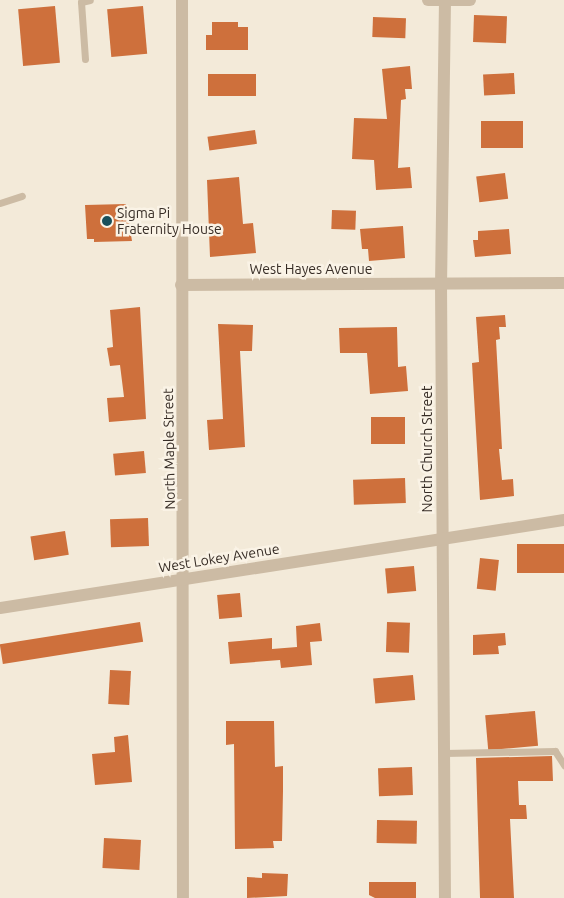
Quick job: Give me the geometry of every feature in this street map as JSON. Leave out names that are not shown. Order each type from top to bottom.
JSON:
[{"type":"street","name":"North Maple Street","points":[[182,0],[185,579],[183,898]]},
{"type":"street","points":[[428,0],[470,0]]},
{"type":"street","name":"North Church Street","points":[[445,0],[441,284],[445,898]]},
{"type":"street","name":"West Hayes Avenue","points":[[182,285],[564,283]]},
{"type":"street","name":"West Lokey Avenue","points":[[0,608],[443,536],[564,520]]},
{"type":"lane","points":[[85,59],[81,2],[90,0]]},
{"type":"lane","points":[[0,203],[22,196]]},
{"type":"lane","points":[[444,753],[556,751],[564,765]]},
{"type":"building","points":[[55,6],[60,63],[23,66],[18,9]]},
{"type":"building","points":[[143,6],[147,54],[111,57],[107,9]]},
{"type":"building","points":[[474,15],[507,16],[506,43],[473,42]]},
{"type":"building","points":[[373,17],[406,18],[405,38],[372,37]]},
{"type":"building","points":[[212,22],[238,22],[238,27],[248,27],[248,50],[206,50],[206,35],[212,35]]},
{"type":"building","points":[[410,66],[412,89],[405,89],[406,99],[401,100],[398,168],[410,167],[412,188],[376,190],[374,160],[352,159],[354,118],[387,119],[382,69]]},
{"type":"building","points":[[514,73],[515,94],[484,96],[483,75]]},
{"type":"building","points":[[208,74],[256,74],[256,96],[208,96]]},
{"type":"building","points":[[481,121],[523,121],[523,148],[481,148]]},
{"type":"building","points":[[255,130],[257,144],[209,151],[207,137]]},
{"type":"building","points":[[505,173],[508,199],[479,202],[476,177]]},
{"type":"building","points":[[239,177],[243,224],[253,223],[256,253],[210,257],[207,180]]},
{"type":"building","name":"Sigma Pi Fraternity House","points":[[126,204],[132,241],[94,242],[94,239],[87,239],[85,205]]},
{"type":"building","points":[[332,210],[356,211],[355,230],[331,229]]},
{"type":"building","points":[[403,226],[405,258],[369,261],[368,249],[362,249],[360,229]]},
{"type":"building","points":[[509,229],[511,254],[475,257],[473,240],[478,240],[478,231]]},
{"type":"building","points":[[140,307],[146,419],[109,422],[107,398],[124,397],[120,365],[110,366],[107,348],[113,347],[110,310]]},
{"type":"building","points":[[505,315],[506,327],[499,327],[500,339],[496,340],[502,449],[499,449],[502,480],[513,479],[514,496],[480,500],[472,363],[479,362],[476,317]]},
{"type":"building","points":[[218,324],[253,325],[252,351],[240,351],[245,447],[209,450],[207,420],[223,419]]},
{"type":"building","points":[[397,327],[398,367],[406,366],[408,391],[370,394],[367,353],[340,353],[339,328]]},
{"type":"building","points":[[371,417],[405,417],[405,444],[371,444]]},
{"type":"building","points":[[144,451],[146,473],[115,476],[113,454]]},
{"type":"building","points":[[405,478],[406,503],[354,505],[353,480]]},
{"type":"building","points":[[148,518],[149,546],[111,547],[110,519]]},
{"type":"building","points":[[65,531],[69,555],[34,560],[30,536]]},
{"type":"building","points":[[517,544],[564,544],[564,573],[517,573]]},
{"type":"building","points":[[480,558],[499,560],[496,591],[477,589]]},
{"type":"building","points":[[414,566],[416,591],[387,593],[385,569]]},
{"type":"building","points":[[240,593],[242,617],[219,619],[217,595]]},
{"type":"building","points":[[140,622],[143,642],[3,664],[0,644]]},
{"type":"building","points":[[387,622],[410,623],[409,653],[386,652]]},
{"type":"building","points":[[320,623],[322,641],[310,642],[312,665],[281,668],[280,660],[230,664],[228,642],[272,638],[272,649],[297,647],[296,626]]},
{"type":"building","points":[[505,633],[506,645],[498,646],[499,654],[473,655],[473,635]]},
{"type":"building","points":[[110,670],[131,671],[129,705],[108,704]]},
{"type":"building","points":[[413,675],[415,700],[375,703],[373,678]]},
{"type":"building","points":[[535,711],[538,746],[488,750],[485,715]]},
{"type":"building","points":[[226,721],[274,721],[275,767],[283,766],[283,791],[282,841],[273,841],[274,848],[235,849],[234,744],[226,745]]},
{"type":"building","points":[[128,735],[132,782],[95,785],[92,754],[115,752],[114,737]]},
{"type":"building","points":[[552,756],[553,781],[518,781],[519,805],[526,805],[527,819],[510,819],[514,898],[480,898],[476,758]]},
{"type":"building","points":[[412,767],[413,795],[379,796],[378,768]]},
{"type":"building","points":[[377,820],[417,821],[417,844],[377,843]]},
{"type":"building","points":[[104,838],[141,840],[139,870],[102,868]]},
{"type":"building","points":[[262,873],[288,874],[287,896],[247,898],[247,877],[262,878]]},
{"type":"building","points":[[369,882],[416,882],[416,898],[375,898],[369,895]]},
{"type":"place","name":"Sigma Pi Fraternity House","points":[[107,221]]}]
